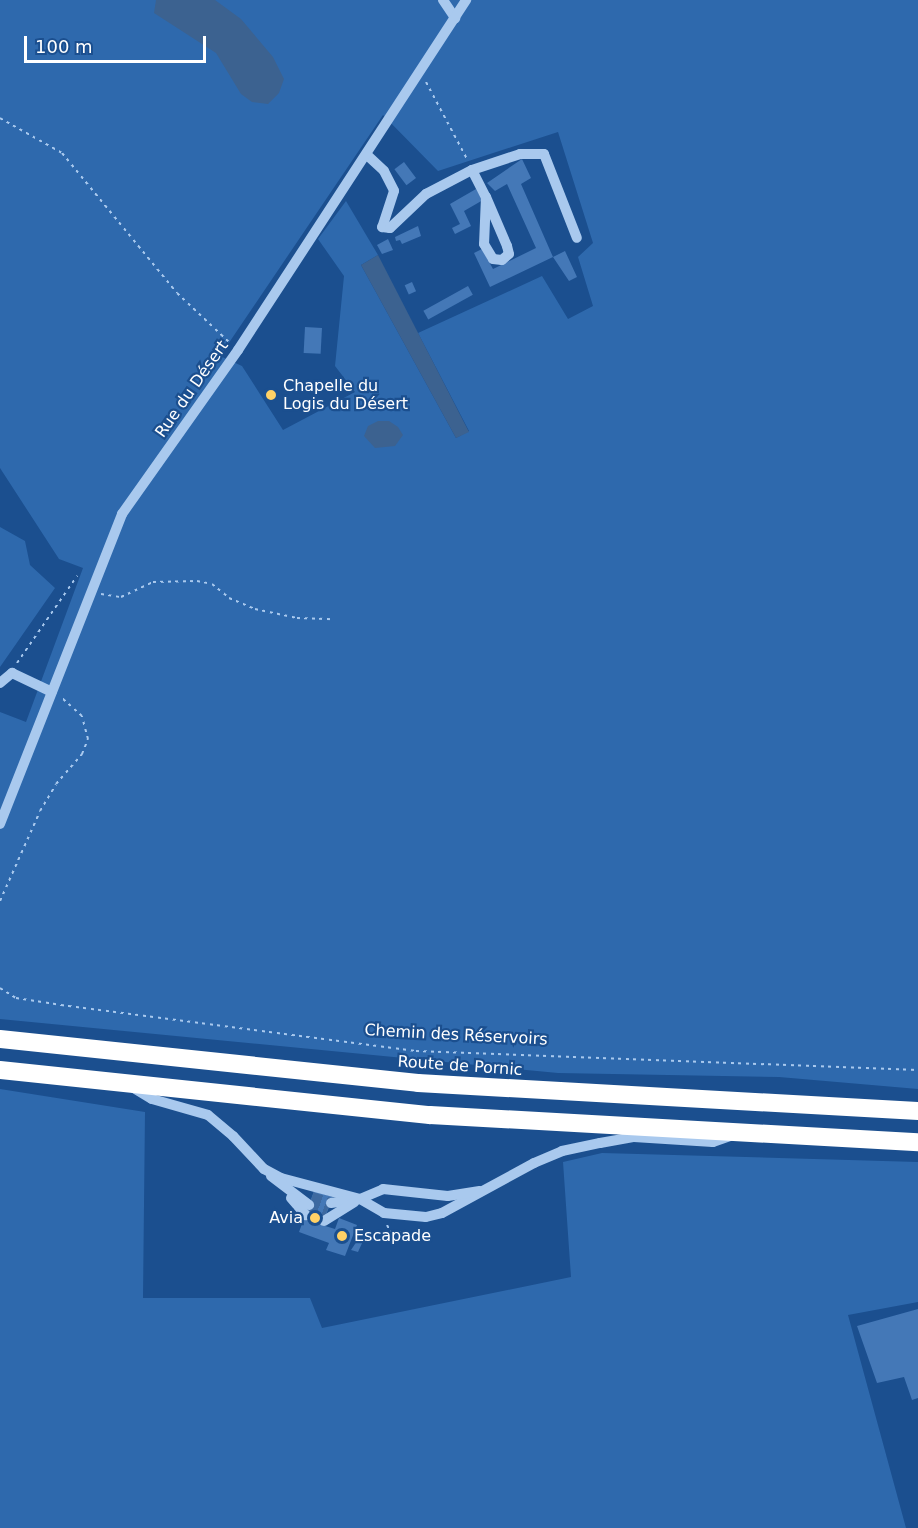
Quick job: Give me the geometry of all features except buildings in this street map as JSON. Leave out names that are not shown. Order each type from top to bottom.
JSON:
[{"type":"highway","name":"Route de Pornic","points":[[0,1039],[418,1083],[918,1111]]},
{"type":"highway","points":[[0,1070],[430,1115],[918,1142]]},
{"type":"street","points":[[443,0],[455,18]]},
{"type":"street","name":"Rue du Désert","points":[[0,824],[90,590],[122,514],[238,350],[466,0]]},
{"type":"street","points":[[367,155],[384,171],[394,191],[382,227],[390,228],[426,194],[472,170],[520,154],[544,154],[577,238]]},
{"type":"street","points":[[472,170],[486,197],[507,246],[508,254],[502,260],[493,259],[484,244],[486,197]]},
{"type":"street","points":[[0,683],[12,673],[52,692]]},
{"type":"street","points":[[129,1085],[152,1099],[208,1115],[233,1136],[284,1188],[309,1206],[284,1188]]},
{"type":"street","points":[[264,1169],[281,1178],[360,1199],[384,1213],[426,1217],[486,1191],[562,1151],[634,1137],[713,1142],[737,1133]]},
{"type":"street","points":[[360,1199],[327,1212],[383,1190],[448,1196],[486,1191]]},
{"type":"path","points":[[420,72],[472,170]]},
{"type":"path","points":[[0,118],[62,153],[177,293],[238,350]]},
{"type":"path","points":[[12,673],[29,642],[77,576]]},
{"type":"path","points":[[90,590],[121,597],[153,582],[197,581],[212,584],[229,598],[255,609],[297,618],[334,619]]},
{"type":"path","points":[[0,901],[40,811],[56,784],[82,754],[87,739],[82,716],[52,692]]},
{"type":"path","name":"Chemin des Réservoirs","points":[[0,988],[16,998],[61,1005],[416,1051],[918,1070]]},
{"type":"path","points":[[384,1213],[390,1231],[405,1233],[407,1243]]},
{"type":"shaded area","points":[[0,0],[918,0],[918,1089],[779,1077],[558,1073],[0,1019],[0,712],[26,722],[83,568],[59,559],[0,468]],"holes":[[[383,115],[438,171],[558,132],[593,243],[578,257],[593,306],[568,319],[542,276],[418,333],[469,431],[456,438],[361,265],[378,255],[346,201],[318,239],[344,276],[335,366],[355,392],[283,430],[242,366],[220,356]]]},
{"type":"shaded area","points":[[156,0],[215,0],[241,19],[273,57],[284,79],[279,93],[268,104],[252,102],[241,94],[216,53],[154,13]]},
{"type":"shaded area","points":[[378,255],[469,432],[456,438],[361,265]]},
{"type":"shaded area","points":[[378,421],[389,421],[398,427],[403,435],[395,446],[375,448],[364,436],[368,426]]},
{"type":"shaded area","points":[[0,527],[25,541],[30,565],[55,588],[0,667]]},
{"type":"shaded area","points":[[0,1089],[145,1112],[143,1298],[310,1298],[322,1328],[571,1277],[563,1162],[602,1153],[918,1162],[918,1302],[848,1315],[906,1528],[0,1528]]},
{"type":"tunnel","points":[[312,1197],[331,1203]]},
{"type":"tunnel","points":[[309,1205],[327,1212]]},
{"type":"tunnel","points":[[306,1215],[324,1221]]},
{"type":"place","name":"Chapelle du Logis du Désert","points":[[271,395]]},
{"type":"place","name":"Avia","points":[[315,1218]]},
{"type":"place","name":"Escapade","points":[[342,1236]]}]
